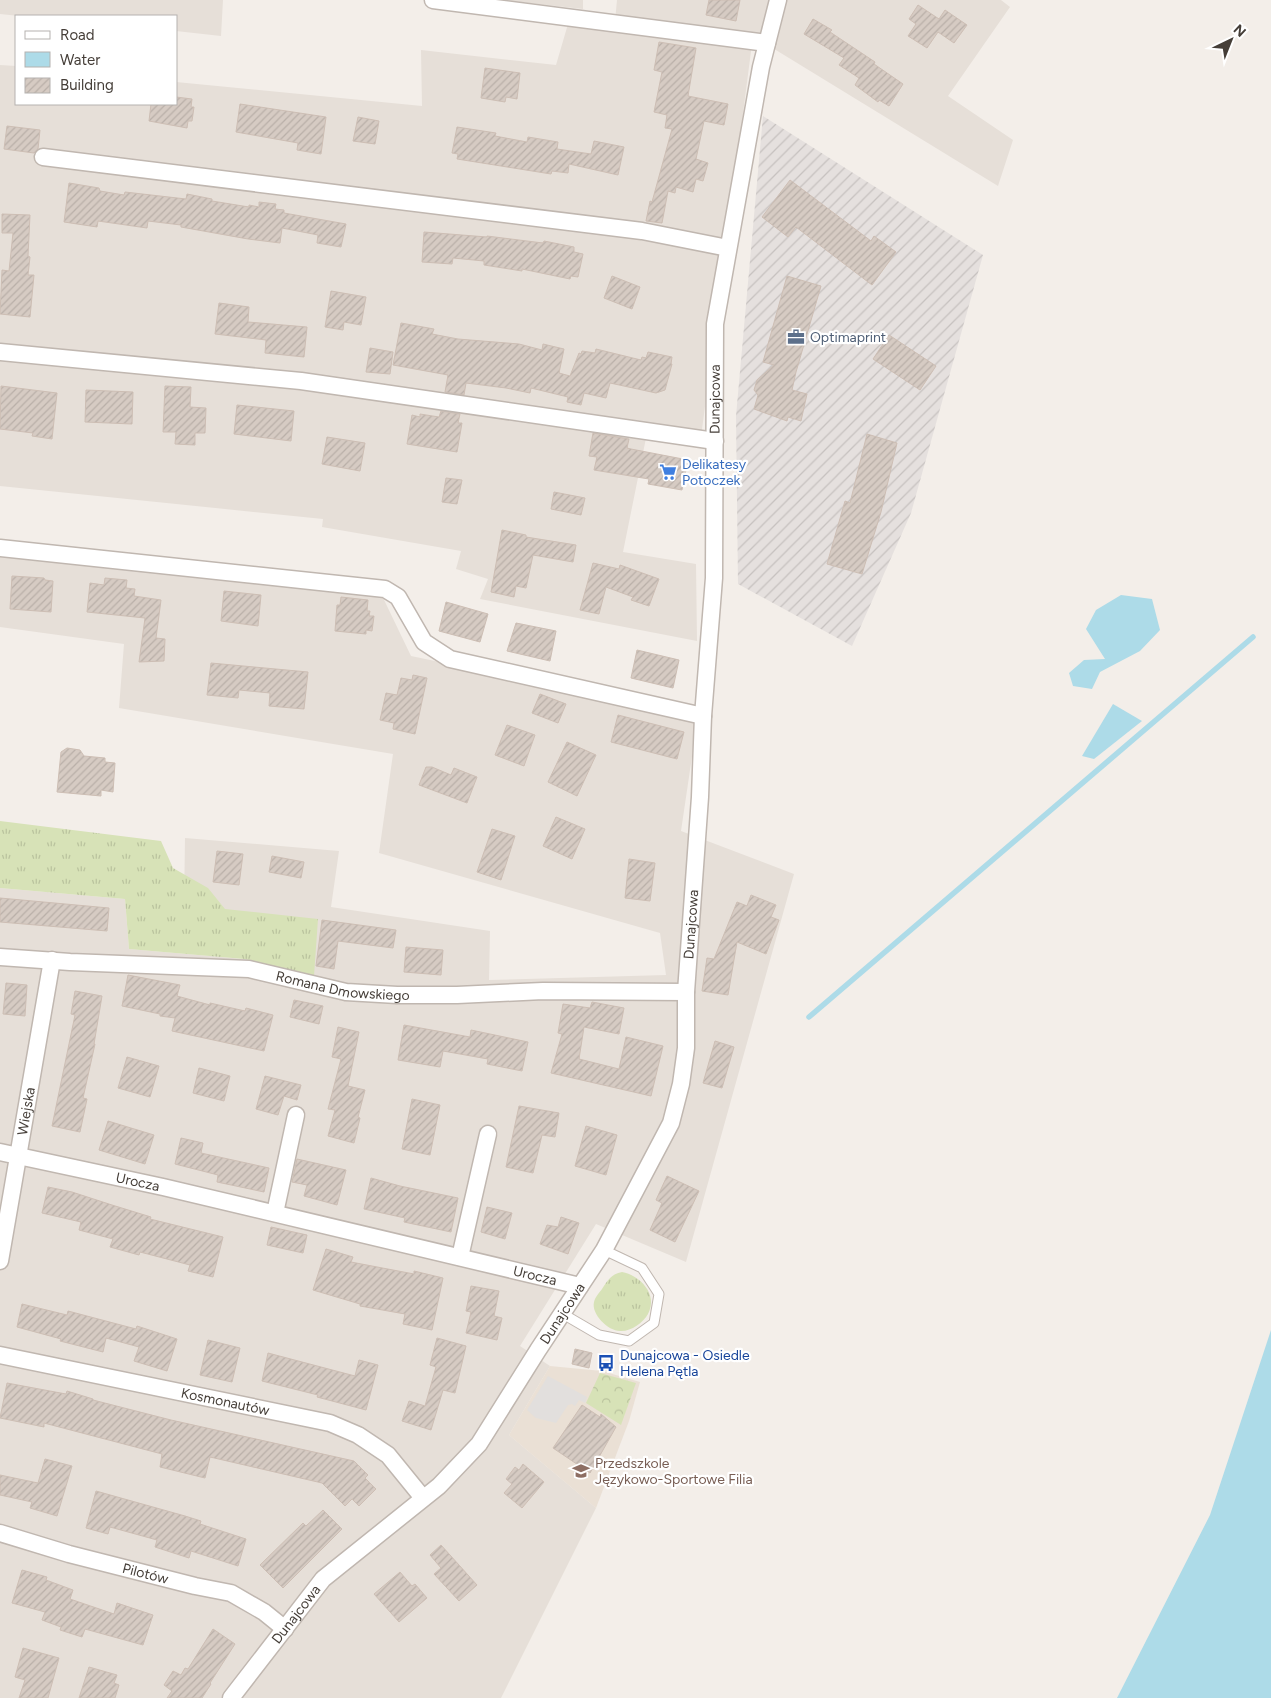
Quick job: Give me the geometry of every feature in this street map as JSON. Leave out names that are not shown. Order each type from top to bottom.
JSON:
[{"type":"street","points":[[433,0],[767,43]]},
{"type":"street","name":"Dunajcowa","points":[[232,1698],[323,1579],[438,1486],[479,1444],[604,1250],[671,1123],[681,1084],[686,1048],[686,992],[700,797],[703,716],[714,578],[715,324],[760,67],[778,0]]},
{"type":"street","points":[[43,157],[642,231],[728,248]]},
{"type":"street","points":[[0,352],[301,381],[714,441]]},
{"type":"street","points":[[0,548],[385,588],[398,597],[424,642],[450,659],[703,716]]},
{"type":"street","name":"Romana Dmowskiego","points":[[0,956],[249,969],[346,992],[397,995],[457,995],[543,990],[686,992]]},
{"type":"street","name":"Wiejska","points":[[0,1261],[52,960]]},
{"type":"street","points":[[275,1213],[296,1115]]},
{"type":"street","points":[[460,1257],[488,1134]]},
{"type":"street","name":"Urocza","points":[[0,1152],[163,1187],[580,1286]]},
{"type":"street","name":"Kosmonautów","points":[[0,1355],[330,1423],[358,1435],[388,1455],[423,1498]]},
{"type":"street","name":"Pilotów","points":[[0,1533],[69,1554],[195,1586],[231,1593],[264,1612],[285,1629]]},
{"type":"lane","points":[[563,1314],[599,1335],[629,1341],[654,1324],[659,1294],[642,1268],[604,1250]]},
{"type":"shaded area","points":[[0,0],[223,0],[221,36],[178,31],[178,15],[0,14]]},
{"type":"shaded area","points":[[504,0],[583,0],[583,9]]},
{"type":"shaded area","points":[[617,0],[1001,0],[1010,7],[948,96],[1013,140],[998,186],[753,36],[700,445],[646,438],[623,552],[696,564],[697,641],[480,599],[488,579],[456,569],[461,551],[322,527],[323,519],[0,486],[0,65],[15,66],[15,105],[178,105],[178,82],[422,106],[421,50],[556,65],[568,24],[614,32]]},
{"type":"shaded area","points":[[763,116],[983,255],[911,513],[852,646],[738,584],[736,416]]},
{"type":"shaded area","points":[[0,541],[374,579],[411,656],[698,716],[681,831],[794,874],[686,1262],[596,1224],[520,1346],[550,1366],[509,1435],[596,1508],[501,1698],[0,1698],[0,888],[125,899],[129,949],[304,964],[184,907],[185,838],[339,851],[331,907],[490,931],[489,980],[666,975],[660,933],[379,853],[393,754],[119,708],[124,644],[0,627]]},
{"type":"shaded area","name":"Przedszkole Językowo-Sportowe Filia","points":[[550,1366],[602,1371],[640,1382],[629,1421],[596,1508],[509,1435]]},
{"type":"shaded area","points":[[548,1376],[587,1397],[585,1403],[579,1400],[575,1406],[572,1404],[568,1405],[556,1423],[536,1418],[527,1410]]},
{"type":"green space","points":[[0,821],[161,841],[173,868],[208,888],[225,909],[318,919],[314,976],[244,959],[129,949],[125,899],[0,888]]},
{"type":"green space","points":[[622,1272],[635,1277],[646,1287],[651,1299],[651,1307],[640,1324],[628,1330],[620,1331],[610,1328],[601,1321],[595,1312],[594,1302],[608,1280],[615,1274]]},
{"type":"green space","points":[[600,1373],[636,1383],[621,1425],[586,1403]]},
{"type":"water","points":[[1121,595],[1152,599],[1160,630],[1140,651],[1100,672],[1092,689],[1073,686],[1069,673],[1084,660],[1105,659],[1086,629],[1096,610]]},
{"type":"water","points":[[1113,704],[1142,721],[1094,759],[1082,756]]},
{"type":"water","points":[[1271,1330],[1271,1698],[1117,1698],[1210,1515]]},
{"type":"building","points":[[709,0],[740,0],[736,21],[706,15]]},
{"type":"building","points":[[918,5],[939,19],[945,10],[967,25],[954,43],[938,32],[927,48],[908,36],[916,24],[909,19]]},
{"type":"building","points":[[813,19],[832,30],[830,32],[875,62],[874,64],[903,84],[889,106],[879,100],[878,102],[855,85],[859,78],[839,65],[844,58],[804,34]]},
{"type":"building","points":[[659,42],[696,48],[688,96],[728,104],[724,125],[704,121],[696,159],[708,163],[703,181],[696,179],[693,192],[676,187],[675,193],[668,191],[662,223],[646,221],[650,201],[652,202],[672,129],[665,128],[667,115],[654,112],[662,72],[654,70]]},
{"type":"building","points":[[485,68],[520,73],[517,99],[506,97],[505,102],[481,98]]},
{"type":"building","points":[[178,97],[192,99],[191,107],[194,107],[192,121],[188,121],[187,128],[149,121],[151,105],[178,105]]},
{"type":"building","points":[[240,104],[326,117],[321,154],[297,150],[298,143],[236,132]]},
{"type":"building","points":[[358,117],[379,121],[375,144],[353,141]]},
{"type":"building","points":[[7,126],[40,130],[38,149],[34,153],[4,149]]},
{"type":"building","points":[[457,127],[496,133],[495,136],[527,142],[528,137],[558,142],[557,149],[591,154],[594,141],[624,147],[618,175],[569,164],[568,173],[552,171],[551,174],[457,159],[458,154],[452,153]]},
{"type":"building","points":[[790,180],[871,241],[874,236],[896,252],[872,285],[796,227],[788,237],[762,217]]},
{"type":"building","points":[[69,183],[99,188],[100,191],[124,195],[125,192],[186,199],[187,194],[212,199],[212,201],[249,207],[249,205],[259,207],[259,202],[276,204],[275,209],[284,210],[284,213],[346,224],[341,247],[317,243],[318,235],[282,228],[280,243],[148,221],[147,228],[98,221],[97,227],[64,222]]},
{"type":"building","points":[[2,214],[30,215],[28,275],[34,275],[30,317],[0,314],[2,270],[9,271],[13,233],[2,233]]},
{"type":"building","points":[[424,232],[487,236],[543,243],[544,241],[574,247],[574,252],[583,254],[578,277],[571,276],[570,279],[522,269],[522,271],[484,265],[484,261],[453,258],[452,264],[422,262]]},
{"type":"building","points":[[612,276],[640,287],[632,309],[604,298]]},
{"type":"building","points":[[787,276],[821,286],[792,390],[807,394],[801,421],[788,417],[787,421],[754,409],[758,395],[754,390],[757,380],[774,365],[763,362]]},
{"type":"building","points":[[331,291],[366,297],[361,325],[344,322],[343,330],[325,327]]},
{"type":"building","points":[[219,303],[249,307],[248,322],[307,327],[304,357],[265,353],[266,340],[215,334]]},
{"type":"building","points":[[401,323],[434,329],[432,334],[458,339],[519,344],[542,350],[543,344],[564,349],[559,373],[570,376],[579,353],[581,354],[582,351],[595,353],[596,349],[641,360],[642,357],[646,358],[648,352],[672,357],[672,364],[665,390],[656,393],[610,383],[606,398],[584,393],[581,405],[567,402],[568,397],[531,388],[530,393],[466,383],[464,395],[445,392],[448,375],[393,365]]},
{"type":"building","points":[[889,335],[936,366],[920,390],[873,359]]},
{"type":"building","points":[[370,348],[393,352],[390,374],[366,372]]},
{"type":"building","points":[[1,386],[57,393],[52,439],[32,436],[33,433],[0,429]]},
{"type":"building","points":[[165,386],[191,387],[190,407],[206,408],[205,433],[195,433],[195,445],[175,444],[176,432],[163,432]]},
{"type":"building","points":[[86,390],[133,392],[132,424],[85,422]]},
{"type":"building","points":[[237,405],[294,411],[291,441],[234,434]]},
{"type":"building","points":[[441,411],[460,414],[458,423],[462,423],[457,452],[407,444],[412,415],[420,417],[420,414],[439,417]]},
{"type":"building","points":[[593,433],[629,439],[627,448],[688,460],[682,490],[648,484],[649,479],[594,470],[597,457],[589,456]]},
{"type":"building","points":[[867,434],[897,443],[881,512],[862,574],[827,564],[845,501],[850,503]]},
{"type":"building","points":[[327,437],[365,443],[360,471],[322,464]]},
{"type":"building","points":[[446,478],[462,480],[457,504],[442,502]]},
{"type":"building","points":[[554,492],[585,498],[581,515],[551,509]]},
{"type":"building","points":[[502,530],[526,535],[526,537],[576,545],[573,562],[533,555],[526,588],[516,586],[514,597],[491,592]]},
{"type":"building","points":[[593,563],[619,569],[620,565],[659,579],[649,606],[631,600],[633,597],[606,587],[599,614],[580,610]]},
{"type":"building","points":[[12,576],[44,578],[45,580],[53,581],[51,612],[10,609]]},
{"type":"building","points":[[105,578],[127,580],[126,588],[135,589],[134,596],[161,600],[156,638],[165,639],[164,661],[139,662],[145,618],[87,612],[90,583],[104,585]]},
{"type":"building","points":[[224,591],[261,595],[258,626],[221,621]]},
{"type":"building","points":[[341,597],[368,600],[367,611],[370,611],[369,616],[374,616],[372,631],[366,630],[366,634],[335,631],[337,605],[340,605]]},
{"type":"building","points":[[446,602],[488,614],[480,642],[439,631]]},
{"type":"building","points":[[516,623],[556,631],[550,661],[507,651]]},
{"type":"building","points":[[637,650],[679,660],[673,688],[631,678]]},
{"type":"building","points":[[211,663],[308,672],[304,709],[269,706],[270,693],[239,690],[238,698],[207,695]]},
{"type":"building","points":[[413,675],[427,678],[415,734],[393,729],[394,723],[380,720],[386,693],[397,695],[401,678],[412,680]]},
{"type":"building","points":[[540,694],[566,704],[558,723],[532,713]]},
{"type":"building","points":[[618,715],[684,732],[677,759],[611,742]]},
{"type":"building","points":[[507,725],[535,735],[524,766],[495,755]]},
{"type":"building","points":[[567,742],[596,755],[577,796],[548,782]]},
{"type":"building","points":[[67,748],[80,750],[84,756],[105,758],[105,762],[115,763],[113,792],[101,790],[101,796],[57,792],[61,752]]},
{"type":"building","points":[[426,767],[432,767],[451,775],[454,768],[477,777],[467,803],[419,785]]},
{"type":"building","points":[[556,817],[585,829],[572,859],[543,846]]},
{"type":"building","points":[[492,829],[515,836],[501,880],[477,872]]},
{"type":"building","points":[[217,851],[243,854],[239,885],[213,882]]},
{"type":"building","points":[[272,856],[304,862],[301,878],[269,872]]},
{"type":"building","points":[[629,859],[655,863],[650,901],[625,898]]},
{"type":"building","points":[[751,895],[776,905],[771,917],[779,920],[766,954],[737,942],[728,995],[702,991],[707,958],[714,959],[737,902],[747,906]]},
{"type":"building","points":[[0,898],[109,908],[107,931],[0,922]]},
{"type":"building","points":[[322,920],[396,930],[393,948],[338,941],[334,969],[316,966]]},
{"type":"building","points":[[406,947],[443,950],[441,975],[404,972]]},
{"type":"building","points":[[128,975],[180,985],[177,996],[210,1005],[210,1003],[245,1011],[246,1008],[273,1015],[264,1051],[172,1031],[175,1018],[122,1006]]},
{"type":"building","points":[[6,983],[27,985],[25,1016],[3,1014]]},
{"type":"building","points":[[75,991],[102,996],[95,1044],[83,1098],[87,1099],[80,1132],[52,1126],[75,1015],[71,1014]]},
{"type":"building","points":[[294,1000],[323,1006],[319,1024],[290,1017]]},
{"type":"building","points":[[592,1002],[624,1008],[619,1034],[584,1027],[579,1059],[619,1069],[626,1037],[663,1046],[651,1096],[551,1073],[562,1034],[558,1033],[563,1004],[590,1008]]},
{"type":"building","points":[[404,1025],[470,1037],[471,1030],[528,1042],[522,1071],[487,1064],[488,1059],[443,1051],[440,1067],[398,1060]]},
{"type":"building","points":[[338,1027],[359,1032],[348,1086],[365,1090],[354,1143],[328,1136],[335,1110],[328,1109],[341,1059],[332,1057]]},
{"type":"building","points":[[715,1041],[734,1047],[722,1088],[703,1083]]},
{"type":"building","points":[[127,1057],[159,1066],[150,1097],[118,1088]]},
{"type":"building","points":[[199,1068],[230,1076],[224,1101],[193,1093]]},
{"type":"building","points":[[265,1076],[301,1085],[297,1100],[284,1096],[278,1115],[256,1109]]},
{"type":"building","points":[[412,1099],[440,1105],[430,1155],[402,1149]]},
{"type":"building","points":[[519,1106],[559,1113],[555,1137],[542,1135],[533,1173],[506,1167]]},
{"type":"building","points":[[108,1121],[154,1135],[145,1164],[99,1150]]},
{"type":"building","points":[[586,1126],[617,1135],[606,1175],[575,1166]]},
{"type":"building","points":[[181,1138],[203,1143],[201,1153],[269,1168],[264,1192],[217,1182],[218,1175],[175,1164]]},
{"type":"building","points":[[297,1159],[346,1170],[337,1205],[304,1196],[307,1185],[292,1182]]},
{"type":"building","points":[[667,1176],[699,1191],[675,1242],[650,1230],[662,1203],[656,1200]]},
{"type":"building","points":[[371,1178],[458,1198],[451,1232],[404,1222],[405,1218],[364,1209]]},
{"type":"building","points":[[48,1187],[72,1192],[151,1217],[150,1219],[223,1237],[213,1277],[188,1271],[190,1265],[140,1252],[139,1255],[110,1247],[113,1239],[79,1230],[81,1222],[42,1213]]},
{"type":"building","points":[[487,1207],[512,1213],[505,1239],[481,1232]]},
{"type":"building","points":[[561,1217],[579,1223],[568,1254],[540,1244],[547,1225],[558,1227]]},
{"type":"building","points":[[271,1227],[307,1235],[303,1253],[267,1245]]},
{"type":"building","points":[[326,1249],[353,1257],[351,1262],[414,1274],[414,1271],[443,1278],[432,1330],[403,1324],[405,1314],[360,1306],[360,1304],[313,1290]]},
{"type":"building","points":[[471,1286],[499,1291],[494,1316],[502,1318],[497,1340],[466,1333],[471,1312],[466,1311]]},
{"type":"building","points":[[22,1304],[67,1315],[68,1311],[136,1329],[137,1326],[177,1339],[167,1371],[134,1361],[139,1347],[106,1338],[103,1352],[17,1327]]},
{"type":"building","points":[[437,1338],[466,1346],[455,1393],[443,1390],[431,1430],[402,1421],[409,1401],[425,1406],[436,1367],[430,1365]]},
{"type":"building","points":[[208,1340],[240,1348],[232,1382],[200,1375]]},
{"type":"building","points":[[575,1349],[592,1353],[589,1368],[572,1364]]},
{"type":"building","points":[[268,1353],[355,1376],[359,1360],[378,1365],[366,1410],[317,1397],[318,1395],[262,1381]]},
{"type":"building","points":[[7,1383],[66,1394],[67,1391],[93,1400],[171,1420],[354,1461],[368,1475],[365,1478],[376,1489],[359,1506],[352,1499],[345,1506],[322,1483],[210,1457],[205,1478],[160,1467],[162,1454],[44,1423],[44,1427],[0,1418]]},
{"type":"building","points":[[582,1405],[600,1417],[601,1414],[616,1427],[590,1473],[553,1448]]},
{"type":"building","points":[[45,1459],[72,1466],[57,1516],[30,1508],[32,1502],[0,1495],[0,1475],[38,1483]]},
{"type":"building","points":[[523,1464],[544,1482],[522,1508],[504,1493],[512,1484],[506,1479],[515,1467],[519,1470]]},
{"type":"building","points":[[96,1491],[201,1521],[200,1524],[246,1539],[238,1566],[191,1551],[189,1558],[155,1547],[157,1540],[110,1527],[108,1534],[86,1528]]},
{"type":"building","points":[[323,1510],[342,1529],[283,1588],[260,1565],[303,1523],[306,1526]]},
{"type":"building","points":[[441,1545],[477,1585],[459,1601],[434,1574],[441,1568],[430,1555]]},
{"type":"building","points":[[22,1570],[47,1577],[46,1580],[73,1590],[70,1599],[114,1614],[117,1603],[153,1615],[143,1645],[85,1629],[82,1637],[60,1630],[61,1627],[42,1620],[45,1612],[12,1603]]},
{"type":"building","points":[[400,1572],[412,1586],[415,1584],[427,1598],[399,1622],[374,1594]]},
{"type":"building","points":[[213,1629],[235,1644],[202,1698],[167,1698],[172,1691],[164,1685],[173,1671],[181,1675],[185,1668],[188,1669]]},
{"type":"building","points":[[23,1648],[59,1658],[48,1698],[19,1698],[25,1680],[15,1677]]},
{"type":"building","points":[[89,1667],[117,1675],[114,1683],[119,1685],[115,1698],[79,1698]]},
{"type":"waterway","points":[[809,1017],[1253,637]]},
{"type":"place","name":"Optimaprint","points":[[796,337]]},
{"type":"place","name":"Delikatesy Potoczek","points":[[668,472]]},
{"type":"place","name":"Dunajcowa - Osiedle Helena Pętla","points":[[606,1363]]},
{"type":"place","name":"Przedszkole Językowo-Sportowe Filia","points":[[581,1471]]}]
